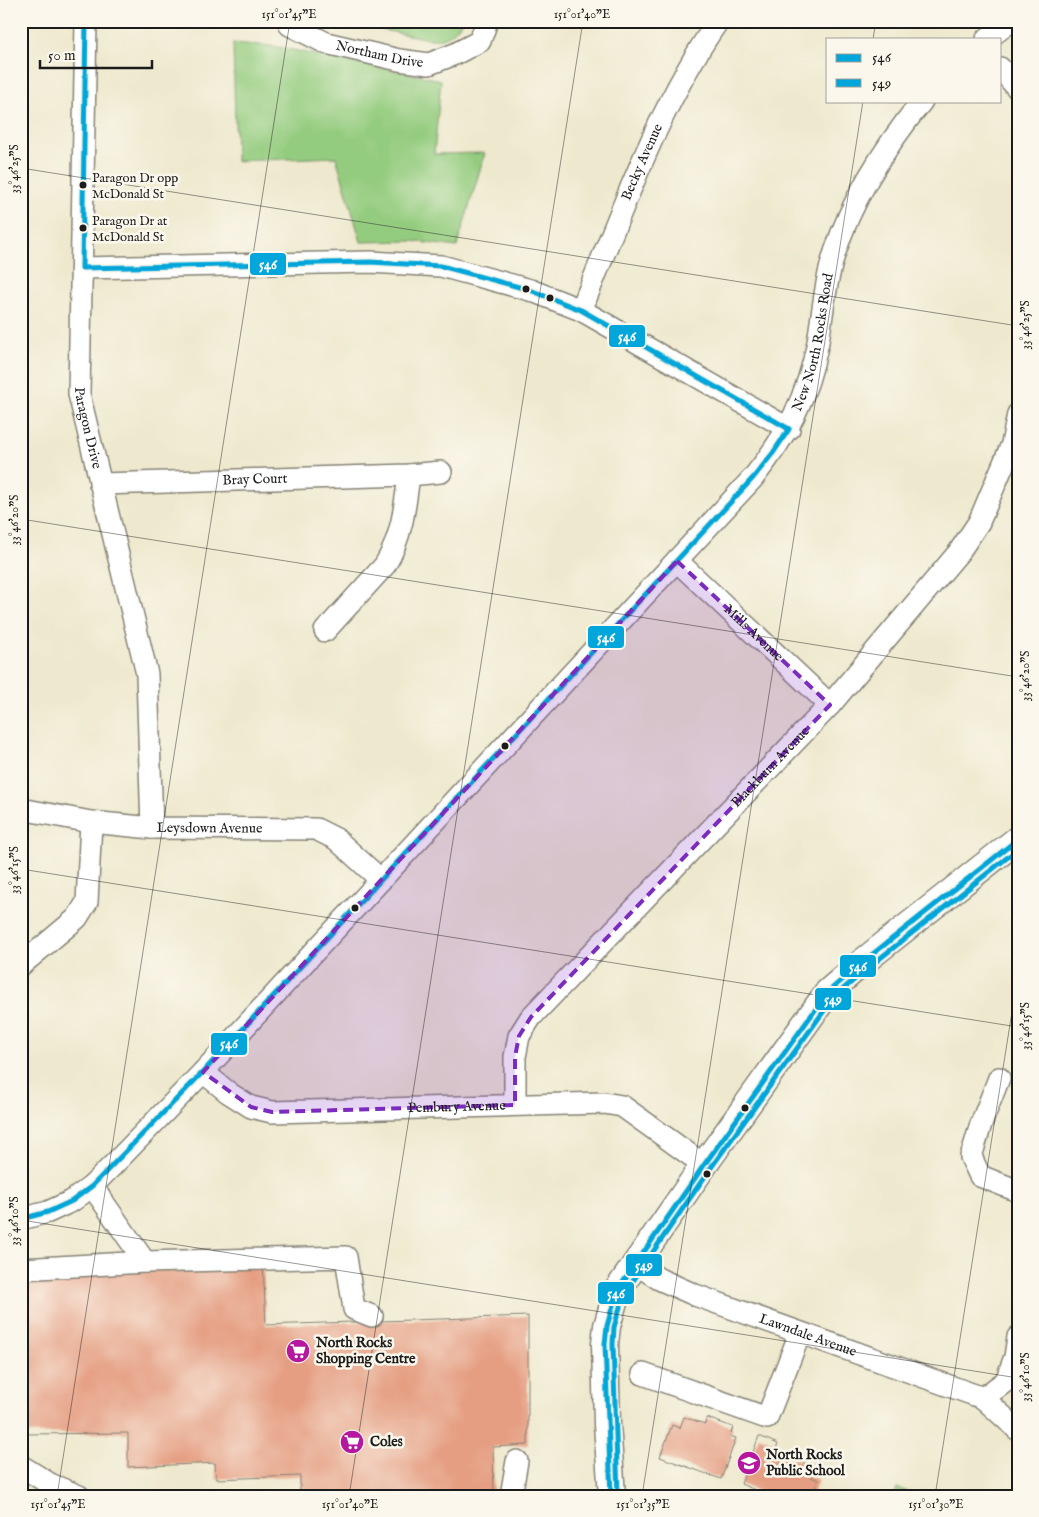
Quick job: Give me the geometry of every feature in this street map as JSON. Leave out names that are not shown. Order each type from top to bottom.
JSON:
[{"type":"main road","points":[[611,1495],[605,1344],[607,1326],[617,1291],[704,1165],[828,992],[864,961],[1018,839]]},
{"type":"street","name":"Paragon Drive","points":[[86,21],[79,394],[147,674],[152,828]]},
{"type":"street","name":"Northam Drive","points":[[290,21],[290,25],[326,43],[400,60],[429,64],[455,54],[480,41],[487,21]]},
{"type":"street","name":"Becky Avenue","points":[[581,310],[662,117],[686,71],[718,21]]},
{"type":"street","points":[[988,38],[1011,21]]},
{"type":"street","points":[[1002,70],[1018,89]]},
{"type":"street","name":"New North Rocks Road","points":[[21,1219],[48,1212],[72,1201],[92,1186],[116,1162],[203,1072],[753,478],[773,453],[788,429],[802,399],[818,342],[827,278],[842,231],[877,162],[921,102]]},
{"type":"street","points":[[82,268],[370,262],[442,266],[530,290],[581,310],[788,429]]},
{"type":"street","name":"Blackburn Avenue","points":[[515,1105],[514,1058],[519,1036],[531,1017],[830,704],[959,552],[979,522],[1015,445],[1018,414]]},
{"type":"street","name":"Bray Court","points":[[100,484],[409,475],[441,472]]},
{"type":"street","points":[[325,631],[385,565],[391,555],[403,522],[409,475]]},
{"type":"street","name":"Mills Avenue","points":[[677,562],[830,704]]},
{"type":"street","name":"Leysdown Avenue","points":[[21,809],[91,822],[152,828],[316,829],[336,839],[381,880]]},
{"type":"street","points":[[21,965],[77,918],[87,902],[91,822]]},
{"type":"street","name":"Pembury Avenue","points":[[203,1072],[229,1093],[251,1107],[272,1112],[604,1103],[622,1106],[704,1165]]},
{"type":"street","points":[[999,1078],[981,1124],[971,1157],[980,1176],[1018,1191]]},
{"type":"street","points":[[92,1186],[145,1262]]},
{"type":"street","points":[[21,1269],[145,1262],[346,1256],[354,1309],[372,1316]]},
{"type":"street","name":"Lawndale Avenue","points":[[635,1263],[659,1279],[695,1295],[983,1398],[1018,1430]]},
{"type":"street","points":[[643,1374],[766,1418],[800,1333]]},
{"type":"street","points":[[983,1398],[1013,1378],[1018,1337]]},
{"type":"street","points":[[511,1496],[517,1461]]},
{"type":"street","points":[[21,1466],[50,1484],[79,1496]]},
{"type":"highlighted area","points":[[677,561],[830,705],[531,1017],[519,1036],[515,1057],[515,1105],[272,1112],[251,1107],[203,1072]]},
{"type":"green space","points":[[356,21],[462,21],[452,34],[443,38],[428,39],[353,24]]},
{"type":"green space","points":[[233,43],[273,46],[441,80],[434,154],[485,153],[457,247],[412,241],[361,242],[336,157],[236,161]]},
{"type":"green space","points":[[897,1488],[920,1496],[894,1496]]},
{"type":"building","name":"North Rocks Shopping Centre","points":[[263,1262],[266,1325],[528,1316],[528,1445],[493,1447],[494,1496],[326,1496],[326,1493],[300,1495],[300,1476],[216,1479],[215,1463],[128,1467],[128,1433],[22,1434],[21,1276]]},
{"type":"building","points":[[684,1417],[705,1424],[707,1418],[733,1427],[730,1436],[736,1438],[721,1479],[660,1457],[672,1425],[680,1428]]},
{"type":"building","points":[[759,1436],[778,1444],[775,1452],[812,1466],[809,1476],[818,1480],[812,1496],[761,1496],[759,1495],[760,1492],[741,1484]]},
{"type":"transit line","name":"546","points":[[82,268],[86,21]]},
{"type":"transit line","name":"546","points":[[82,268],[370,262],[441,266],[530,290],[581,310],[789,429]]},
{"type":"transit line","name":"546","points":[[21,1219],[48,1212],[72,1201],[92,1186],[203,1072],[753,478],[789,429]]},
{"type":"transit line","name":"546","points":[[611,1496],[605,1344],[607,1326],[617,1291],[704,1165],[828,992],[864,961],[1018,839]]},
{"type":"transit line","name":"549","points":[[618,1496],[613,1344],[614,1327],[624,1294],[710,1169],[834,997],[1018,849]]},
{"type":"place","name":"Paragon Dr opp McDonald St","points":[[83,185]]},
{"type":"place","name":"Paragon Dr at McDonald St","points":[[83,228]]},
{"type":"place","name":"North Rocks Shopping Centre","points":[[298,1351]]},
{"type":"place","name":"Coles","points":[[352,1442]]},
{"type":"place","name":"North Rocks Public School","points":[[749,1463]]}]
